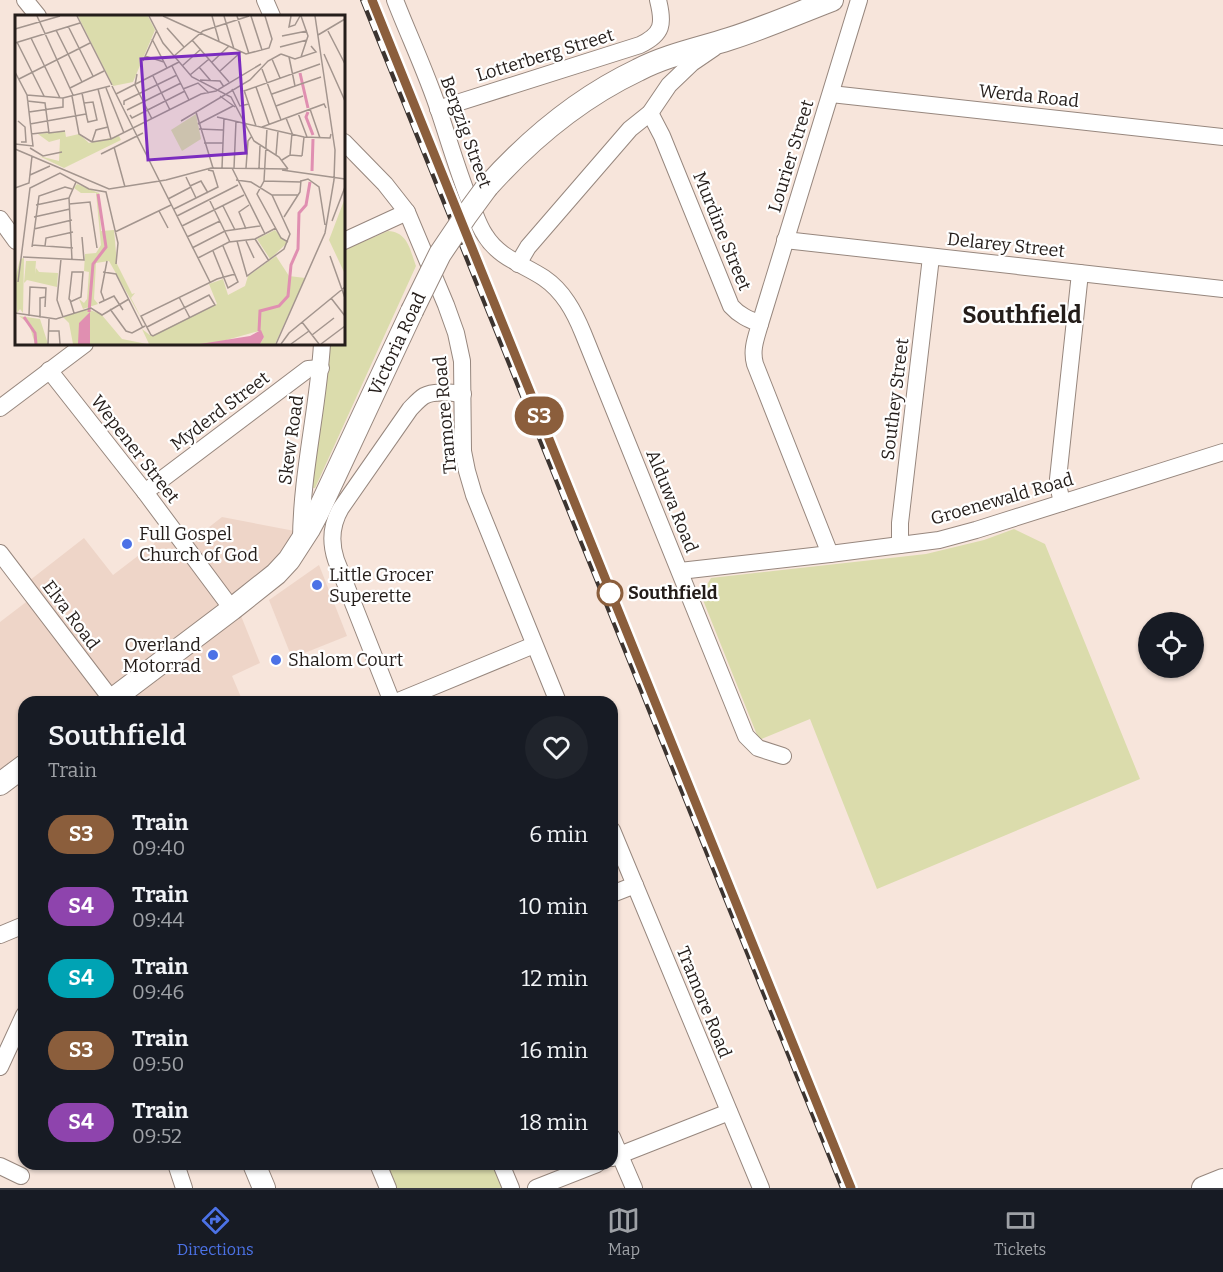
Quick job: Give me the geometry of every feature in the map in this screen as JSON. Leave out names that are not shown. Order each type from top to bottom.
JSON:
[{"type":"street","points":[[25,0],[37,15]]},
{"type":"street","points":[[265,0],[272,15]]},
{"type":"street","name":"Bergzig Street","points":[[395,0],[438,109],[450,149],[481,229],[502,255],[518,264]]},
{"type":"street","name":"Lotterberg Street","points":[[438,109],[640,45],[654,38],[659,32],[661,24],[658,0]]},
{"type":"street","name":"Victoria Road","points":[[117,696],[232,609],[276,574],[289,560],[317,514],[440,254],[487,187],[537,137],[587,98],[639,69],[689,50],[730,39],[832,0]]},
{"type":"street","name":"Lourier Street","points":[[760,324],[859,0]]},
{"type":"street","name":"Victoria Road","points":[[518,264],[528,247],[622,137],[650,113],[669,85],[692,63],[730,39]]},
{"type":"street","name":"Werda Road","points":[[831,94],[1223,137]]},
{"type":"street","name":"Murdine Street","points":[[650,113],[662,136],[731,306],[743,317],[760,324]]},
{"type":"street","name":"Tramore Road","points":[[345,146],[385,184],[407,212],[435,278],[456,333],[462,361],[463,451],[471,487],[555,696]]},
{"type":"street","points":[[345,241],[407,212]]},
{"type":"street","points":[[0,219],[15,240]]},
{"type":"street","name":"Delarey Street","points":[[785,240],[1223,289]]},
{"type":"street","name":"Southey Street","points":[[900,545],[900,523],[931,257]]},
{"type":"street","name":"Alduwa Road","points":[[518,264],[546,279],[560,292],[572,309],[746,736],[758,748],[783,756]]},
{"type":"street","points":[[1062,503],[1058,479],[1080,273]]},
{"type":"street","points":[[760,324],[753,353],[755,364],[830,554]]},
{"type":"street","points":[[0,408],[84,345]]},
{"type":"street","name":"Skew Road","points":[[300,543],[301,513],[321,368],[322,345]]},
{"type":"street","name":"Myderd Street","points":[[145,492],[308,369],[321,368]]},
{"type":"street","name":"Wepener Street","points":[[49,370],[145,492],[232,609]]},
{"type":"street","points":[[392,696],[333,554],[333,526],[341,508],[418,400],[432,393],[463,394]]},
{"type":"street","name":"Groenewald Road","points":[[680,571],[939,540],[1223,452]]},
{"type":"street","name":"Elva Road","points":[[0,553],[106,696]]},
{"type":"street","points":[[429,696],[534,645]]},
{"type":"street","points":[[0,784],[18,770]]},
{"type":"street","name":"Tramore Road","points":[[618,844],[761,1188]]},
{"type":"street","points":[[618,892],[635,885]]},
{"type":"street","points":[[0,935],[18,928]]},
{"type":"street","points":[[0,1067],[18,1029]]},
{"type":"street","points":[[618,1155],[729,1112]]},
{"type":"street","points":[[618,1160],[634,1188]]},
{"type":"street","points":[[0,1166],[21,1176]]},
{"type":"street","points":[[178,1170],[184,1188]]},
{"type":"street","points":[[256,1170],[264,1188]]},
{"type":"street","points":[[380,1170],[388,1188]]},
{"type":"street","points":[[503,1170],[510,1188]]},
{"type":"street","points":[[536,1188],[582,1170]]},
{"type":"shaded area","points":[[222,517],[300,532],[237,606],[260,663],[232,676],[240,696],[136,696],[130,687],[118,696],[18,696],[18,772],[0,785],[0,622],[34,596],[25,584],[84,538],[113,575],[173,529],[185,546]]},
{"type":"shaded area","points":[[319,565],[347,636],[292,658],[269,600]]},
{"type":"green space","points":[[388,231],[395,232],[404,238],[416,266],[315,488],[313,488],[328,345],[345,345],[345,248]]},
{"type":"green space","points":[[1014,529],[1045,544],[1140,779],[877,889],[810,719],[759,740],[701,595],[711,578],[926,554],[984,540]]},
{"type":"green space","points":[[386,1170],[495,1170],[502,1188],[393,1188]]},
{"type":"railway","points":[[363,0],[843,1188]]},
{"type":"train","name":"S3","points":[[372,0],[851,1188]]},
{"type":"place","name":"Full Gospel Church of God","points":[[127,544]]},
{"type":"place","name":"Little Grocer Superette","points":[[317,585]]},
{"type":"place","name":"Southfield","points":[[610,593]]},
{"type":"place","name":"Overland Motorrad","points":[[213,655]]},
{"type":"place","name":"Shalom Court","points":[[276,660]]},
{"type":"district","name":"Southfield","points":[[1022,315]]}]
